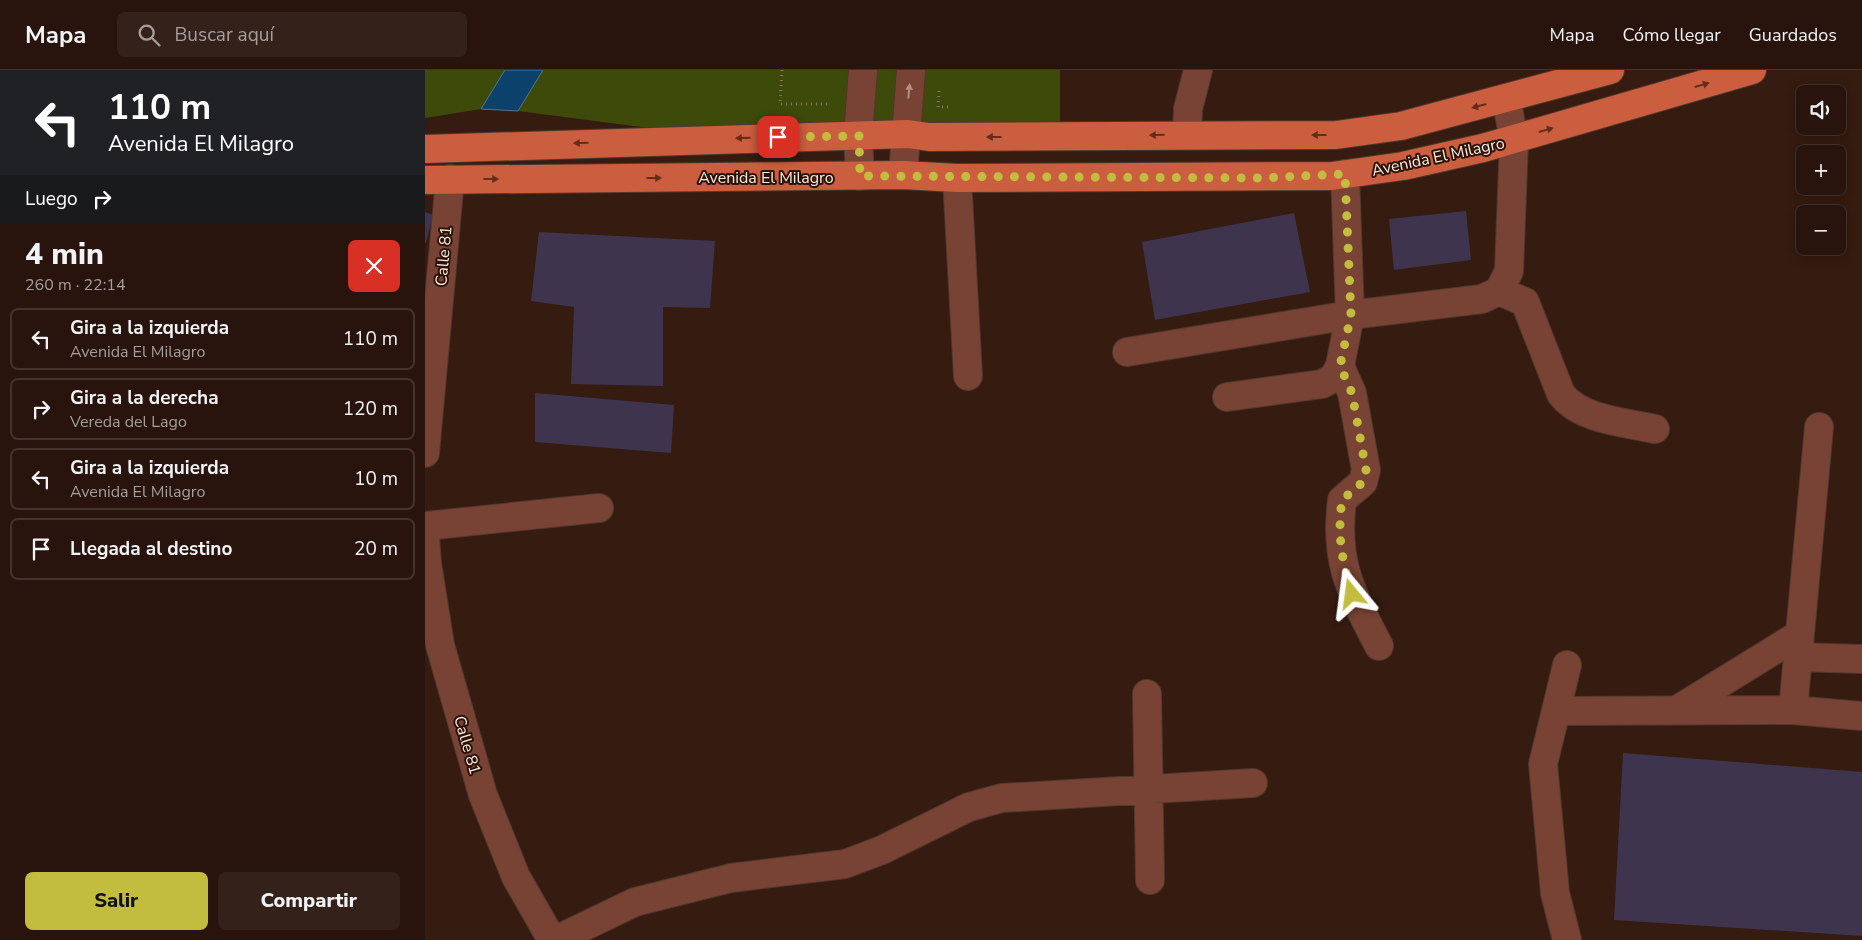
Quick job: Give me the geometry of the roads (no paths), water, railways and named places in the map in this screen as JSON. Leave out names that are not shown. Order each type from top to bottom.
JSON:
[{"type":"main road","points":[[425,149],[908,134],[929,137],[1187,134],[1335,135],[1401,126],[1610,70]]},
{"type":"main road","name":"Avenida El Milagro","points":[[437,180],[903,175],[957,178],[1261,178],[1345,174],[1403,166],[1514,140],[1752,70]]},
{"type":"street","points":[[860,176],[859,136],[863,70]]},
{"type":"street","points":[[903,175],[908,134],[911,70]]},
{"type":"street","points":[[1187,134],[1188,109],[1198,70]]},
{"type":"street","points":[[1127,352],[1351,315],[1482,299],[1499,291],[1509,271],[1514,140],[1506,98]]},
{"type":"street","points":[[1227,397],[1323,384],[1333,378],[1340,366],[1351,315],[1345,174]]},
{"type":"street","points":[[957,178],[968,376]]},
{"type":"street","name":"Calle 81","points":[[425,453],[437,180]]},
{"type":"street","points":[[1499,291],[1525,302],[1561,394],[1568,403],[1583,412],[1655,429]]},
{"type":"street","points":[[1340,366],[1352,393],[1366,470],[1363,482],[1342,500],[1338,529],[1342,556],[1352,594],[1379,646]]},
{"type":"street","points":[[1793,710],[1819,427]]},
{"type":"street","points":[[425,526],[599,508]]},
{"type":"street","name":"Calle 81","points":[[425,537],[427,563],[440,645],[483,795],[516,877],[552,940]]},
{"type":"street","points":[[1677,710],[1798,645],[1862,659]]},
{"type":"street","points":[[1567,665],[1543,764],[1555,893],[1567,940]]},
{"type":"street","points":[[1147,694],[1147,790],[1150,880]]},
{"type":"street","points":[[1556,710],[1793,710],[1862,716]]},
{"type":"street","points":[[556,940],[635,902],[731,878],[845,864],[882,850],[969,807],[1002,798],[1253,783]]},
{"type":"water","points":[[505,70],[543,70],[518,111],[481,109]]}]
